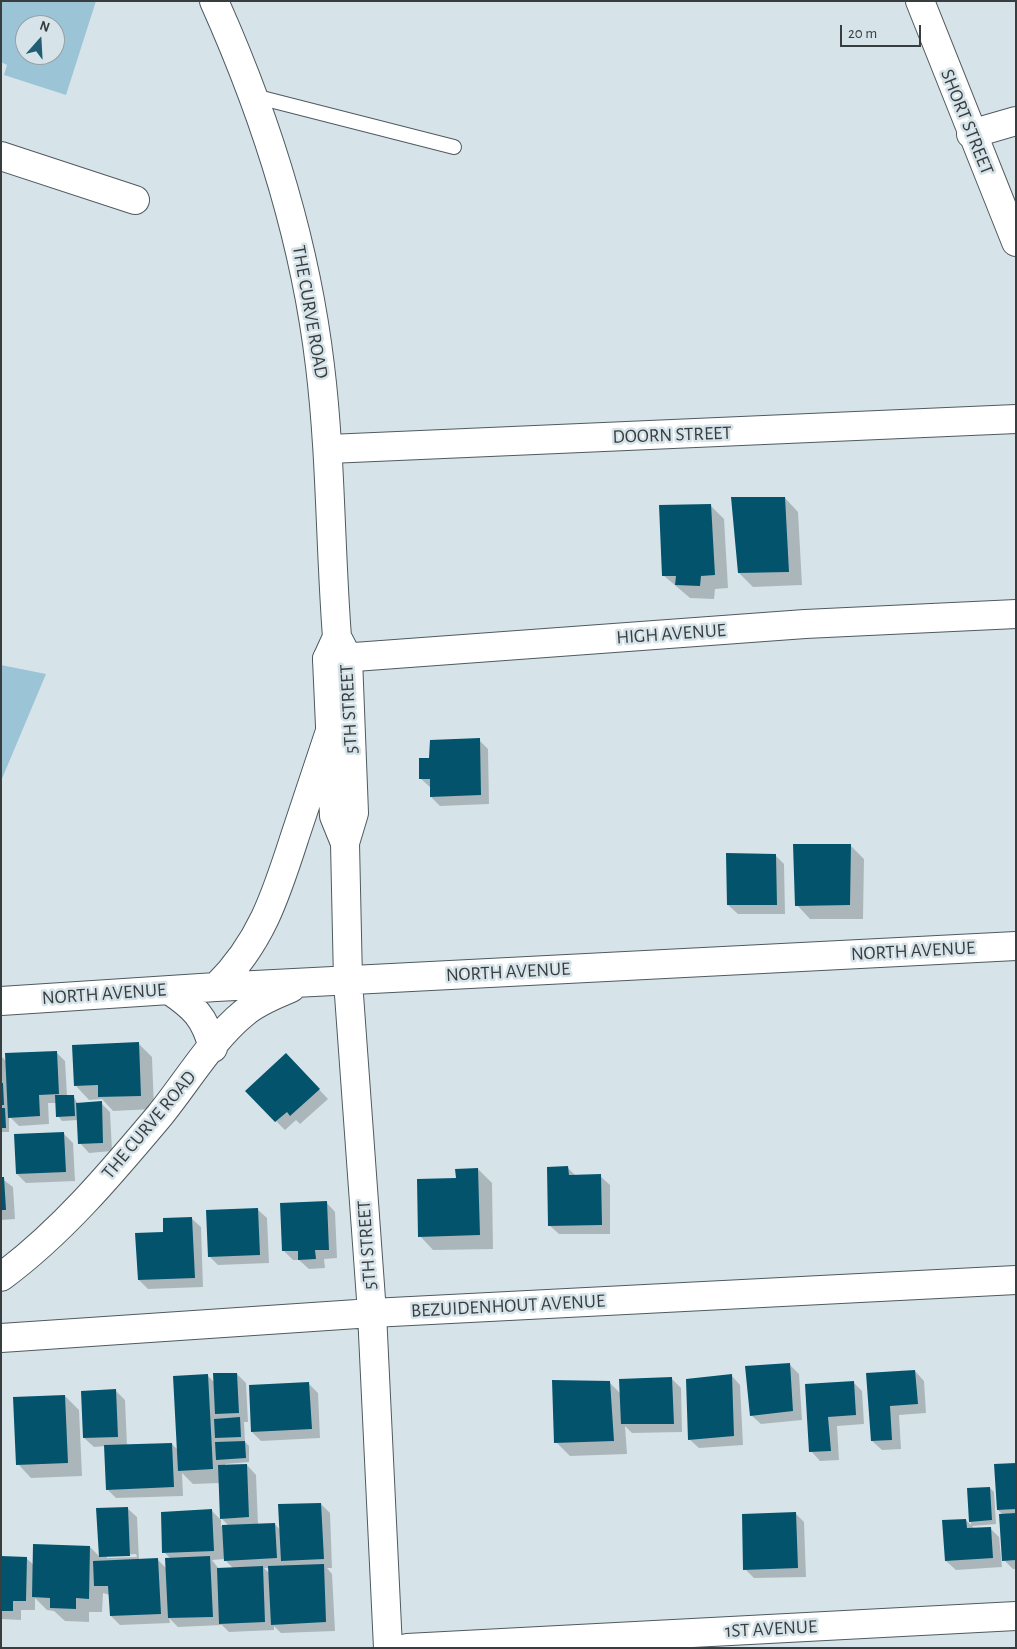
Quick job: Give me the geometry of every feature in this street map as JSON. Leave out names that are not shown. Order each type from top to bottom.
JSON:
[{"type":"street","name":"THE CURVE ROAD","points":[[214,1],[254,96],[303,258],[320,365],[329,449],[337,651]]},
{"type":"street","name":"SHORT STREET","points":[[920,1],[971,134],[1016,242]]},
{"type":"street","points":[[971,134],[1016,121]]},
{"type":"street","points":[[1,156],[135,200]]},
{"type":"street","name":"DOORN STREET","points":[[329,449],[1016,419]]},
{"type":"street","name":"HIGH AVENUE","points":[[337,651],[1016,614]]},
{"type":"street","name":"5TH STREET","points":[[337,651],[330,731],[334,816],[345,843]]},
{"type":"street","name":"5TH STREET","points":[[337,651],[354,813],[345,843],[348,981],[372,1314],[388,1648]]},
{"type":"street","points":[[216,987],[241,959],[264,923],[276,895],[330,731]]},
{"type":"street","name":"NORTH AVENUE","points":[[1,1001],[216,987],[1016,946]]},
{"type":"street","name":"THE CURVE ROAD","points":[[1,1277],[67,1219],[118,1165],[212,1048],[245,1012],[261,1001],[302,983]]},
{"type":"street","points":[[169,990],[196,1010],[204,1022],[212,1048]]},
{"type":"street","name":"BEZUIDENHOUT AVENUE","points":[[1,1338],[372,1314],[1016,1280]]},
{"type":"street","name":"1ST AVENUE","points":[[407,1648],[1016,1616]]},
{"type":"lane","points":[[254,96],[454,147]]},
{"type":"shaded area","points":[[1,1],[96,1],[66,95],[4,75],[7,65],[1,62]]},
{"type":"shaded area","points":[[1,665],[46,674],[1,781]]},
{"type":"building","points":[[731,497],[785,497],[789,572],[738,573]]},
{"type":"building","points":[[711,504],[715,575],[701,576],[700,586],[675,585],[676,576],[662,576],[659,505]]},
{"type":"building","points":[[480,738],[481,795],[430,797],[430,779],[419,779],[419,758],[429,758],[430,740]]},
{"type":"building","points":[[793,844],[851,844],[850,905],[795,906]]},
{"type":"building","points":[[726,853],[776,854],[777,905],[727,905]]},
{"type":"building","points":[[139,1042],[141,1096],[98,1097],[98,1085],[74,1086],[72,1045]]},
{"type":"building","points":[[57,1051],[59,1094],[39,1095],[40,1116],[8,1118],[5,1053]]},
{"type":"building","points":[[286,1053],[320,1089],[290,1116],[287,1112],[275,1122],[245,1091]]},
{"type":"building","points":[[1,1083],[3,1083],[4,1105],[1,1105]]},
{"type":"building","points":[[55,1095],[74,1095],[75,1116],[56,1117]]},
{"type":"building","points":[[102,1101],[103,1143],[78,1144],[76,1103]]},
{"type":"building","points":[[1,1108],[5,1108],[6,1128],[1,1128]]},
{"type":"building","points":[[64,1132],[66,1172],[16,1174],[14,1134]]},
{"type":"building","points":[[568,1166],[569,1175],[601,1174],[602,1225],[548,1226],[547,1167]]},
{"type":"building","points":[[478,1168],[480,1235],[418,1237],[417,1179],[456,1178],[455,1169]]},
{"type":"building","points":[[1,1177],[4,1177],[6,1210],[1,1210]]},
{"type":"building","points":[[327,1201],[329,1250],[315,1250],[316,1259],[298,1260],[298,1251],[282,1251],[280,1203]]},
{"type":"building","points":[[258,1208],[260,1255],[208,1257],[206,1210]]},
{"type":"building","points":[[192,1217],[195,1278],[138,1280],[135,1233],[163,1232],[163,1218]]},
{"type":"building","points":[[790,1363],[793,1411],[750,1416],[745,1366]]},
{"type":"building","points":[[915,1370],[918,1404],[890,1406],[892,1440],[871,1441],[866,1373]]},
{"type":"building","points":[[213,1373],[237,1373],[239,1413],[215,1414]]},
{"type":"building","points":[[208,1374],[213,1469],[178,1471],[173,1376]]},
{"type":"building","points":[[732,1374],[734,1436],[688,1440],[686,1379]]},
{"type":"building","points":[[672,1377],[674,1424],[621,1424],[619,1379]]},
{"type":"building","points":[[552,1380],[610,1381],[614,1441],[554,1443]]},
{"type":"building","points":[[854,1381],[856,1415],[828,1417],[831,1451],[809,1452],[805,1384]]},
{"type":"building","points":[[309,1382],[312,1429],[251,1432],[249,1385]]},
{"type":"building","points":[[116,1389],[118,1437],[83,1438],[81,1391]]},
{"type":"building","points":[[65,1395],[68,1463],[16,1465],[13,1397]]},
{"type":"building","points":[[240,1417],[241,1437],[215,1438],[214,1419]]},
{"type":"building","points":[[245,1441],[246,1458],[216,1460],[215,1442]]},
{"type":"building","points":[[172,1443],[174,1487],[106,1490],[104,1445]]},
{"type":"building","points":[[1016,1463],[1016,1509],[997,1510],[994,1464]]},
{"type":"building","points":[[247,1464],[249,1517],[220,1519],[218,1465]]},
{"type":"building","points":[[990,1487],[992,1520],[969,1522],[967,1488]]},
{"type":"building","points":[[321,1503],[324,1559],[281,1561],[278,1504]]},
{"type":"building","points":[[128,1507],[130,1556],[99,1557],[96,1508]]},
{"type":"building","points":[[212,1509],[214,1551],[162,1553],[161,1512]]},
{"type":"building","points":[[796,1512],[798,1568],[743,1570],[742,1514]]},
{"type":"building","points":[[1016,1513],[1016,1560],[1002,1561],[999,1514]]},
{"type":"building","points":[[966,1519],[967,1528],[991,1527],[993,1558],[945,1561],[942,1520]]},
{"type":"building","points":[[275,1523],[277,1558],[224,1561],[222,1525]]},
{"type":"building","points":[[33,1544],[90,1546],[89,1599],[76,1598],[76,1609],[50,1608],[50,1598],[32,1597]]},
{"type":"building","points":[[1,1556],[27,1557],[26,1601],[13,1601],[13,1611],[1,1611]]},
{"type":"building","points":[[210,1556],[213,1617],[168,1618],[165,1558]]},
{"type":"building","points":[[158,1558],[161,1614],[110,1616],[108,1586],[94,1586],[93,1561]]},
{"type":"building","points":[[324,1564],[326,1622],[271,1625],[268,1566]]},
{"type":"building","points":[[263,1566],[265,1622],[219,1624],[217,1568]]}]
